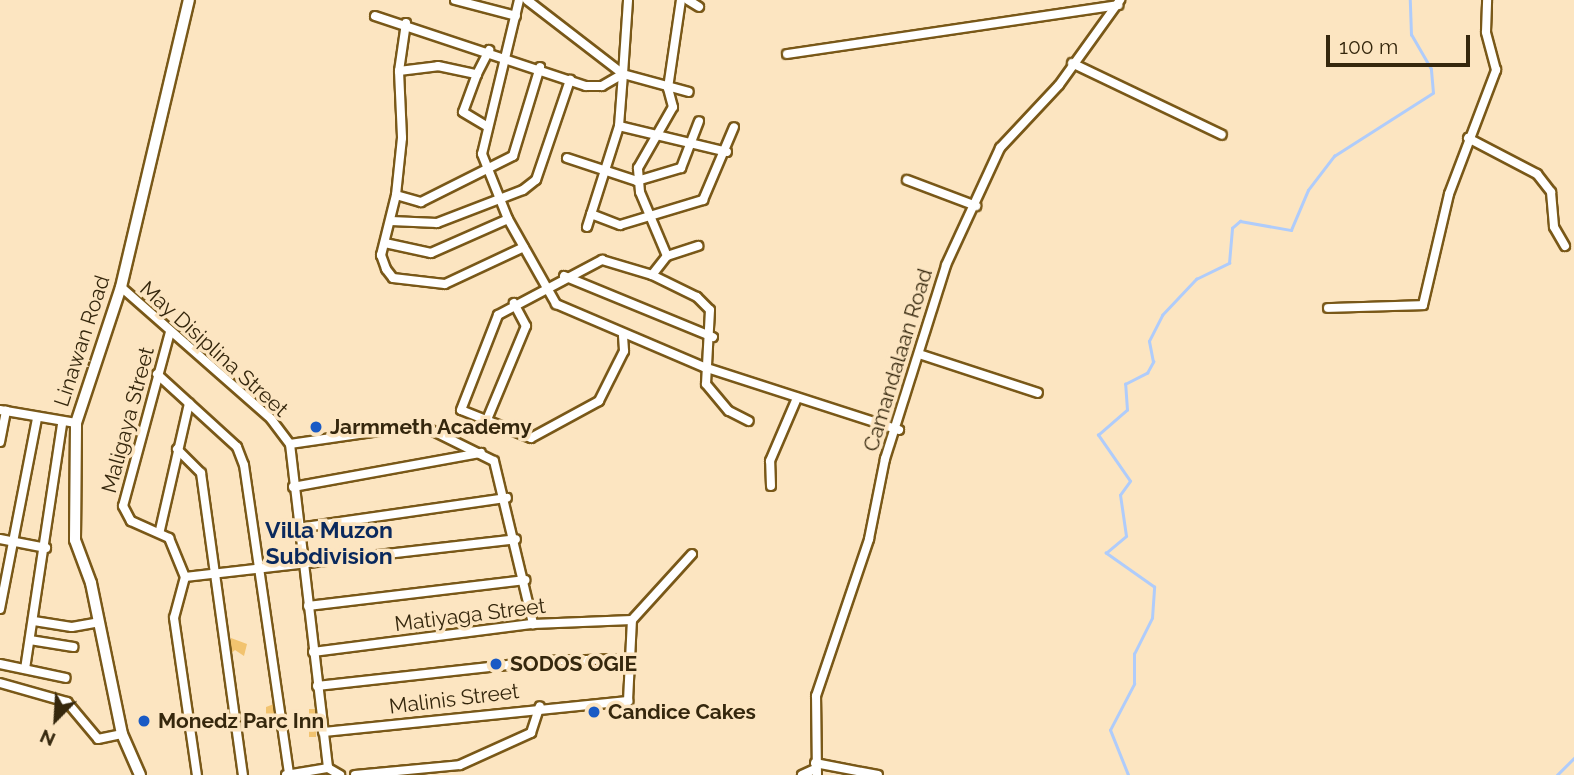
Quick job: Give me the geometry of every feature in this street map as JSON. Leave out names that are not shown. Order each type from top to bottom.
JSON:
[{"type":"street","name":"Linawan Road","points":[[140,775],[122,734],[99,622],[75,540],[76,423],[121,287],[188,0]]},
{"type":"street","points":[[455,0],[516,16]]},
{"type":"street","points":[[519,0],[509,58],[486,126],[485,167],[508,219],[533,262],[544,288],[556,304],[623,336],[704,367],[900,430]]},
{"type":"street","points":[[527,0],[623,74],[690,92]]},
{"type":"street","points":[[587,227],[619,126],[628,0]]},
{"type":"street","points":[[667,256],[653,215],[637,181],[652,135],[673,107],[668,88],[681,0]]},
{"type":"street","points":[[688,0],[699,7]]},
{"type":"street","points":[[1328,308],[1423,305],[1468,138],[1496,70],[1486,32],[1487,0]]},
{"type":"street","points":[[787,54],[1119,2]]},
{"type":"street","name":"Camandalaan Road","points":[[816,769],[816,696],[900,430],[919,354],[946,265],[976,206],[1000,148],[1073,63],[1119,2]]},
{"type":"street","points":[[375,16],[407,23],[540,66],[570,80],[602,86],[623,74]]},
{"type":"street","points":[[407,23],[398,71],[402,138],[396,195],[381,255],[393,278],[445,284],[524,247]]},
{"type":"street","points":[[486,126],[463,112],[489,50]]},
{"type":"street","points":[[1073,63],[1222,135]]},
{"type":"street","points":[[398,71],[438,66],[477,74]]},
{"type":"street","points":[[396,195],[421,202],[485,167],[513,156],[540,66]]},
{"type":"street","points":[[391,221],[437,223],[536,180],[570,80]]},
{"type":"street","points":[[567,158],[605,173],[637,181],[681,168],[699,121]]},
{"type":"street","points":[[619,126],[727,152]]},
{"type":"street","points":[[591,214],[620,225],[702,200],[727,152],[734,127]]},
{"type":"street","points":[[1468,138],[1537,174],[1551,192],[1554,227],[1565,246]]},
{"type":"street","points":[[907,180],[976,206]]},
{"type":"street","points":[[385,243],[431,253],[508,219]]},
{"type":"street","points":[[652,275],[667,256],[698,246]]},
{"type":"street","points":[[623,336],[624,351],[599,401],[531,438],[461,410],[498,315],[514,303],[564,276],[601,260],[652,275],[697,297],[710,310],[713,337],[704,367],[715,398],[749,421]]},
{"type":"street","points":[[564,276],[713,337]]},
{"type":"street","name":"May Disiplina Street","points":[[121,287],[271,419],[290,444],[293,488],[328,768]]},
{"type":"street","points":[[486,422],[526,326],[514,303]]},
{"type":"street","name":"Maligaya Street","points":[[160,530],[131,521],[123,506],[170,332]]},
{"type":"street","points":[[919,354],[1038,393]]},
{"type":"street","points":[[157,374],[237,447],[259,572],[287,774],[328,768],[340,775]]},
{"type":"street","points":[[771,486],[770,461],[797,398]]},
{"type":"street","points":[[189,403],[160,530],[185,577],[174,618],[197,775]]},
{"type":"street","points":[[0,442],[3,410],[62,423],[76,423]]},
{"type":"street","points":[[0,609],[37,418]]},
{"type":"street","points":[[25,669],[46,548],[62,423]]},
{"type":"street","points":[[290,444],[421,425],[481,453],[501,470],[533,624]]},
{"type":"street","points":[[177,449],[201,473],[243,775]]},
{"type":"street","points":[[293,488],[481,453]]},
{"type":"street","points":[[298,528],[507,498]]},
{"type":"street","points":[[0,539],[46,548]]},
{"type":"street","points":[[185,577],[215,578],[516,539]]},
{"type":"street","points":[[632,620],[692,554]]},
{"type":"street","points":[[308,606],[525,580]]},
{"type":"street","name":"Matiyaga Street","points":[[313,652],[533,624],[632,620]]},
{"type":"street","name":"Malinis Street","points":[[323,732],[540,706],[586,710],[628,701],[632,620]]},
{"type":"street","points":[[34,621],[72,627],[99,622]]},
{"type":"street","points":[[30,640],[73,647]]},
{"type":"street","points":[[317,686],[542,661],[629,659]]},
{"type":"street","points":[[0,664],[66,678]]},
{"type":"street","points":[[0,683],[67,702],[98,738],[122,734]]},
{"type":"street","points":[[355,775],[460,765],[531,733],[540,706]]},
{"type":"street","points":[[802,775],[816,769],[878,775]]},
{"type":"shaded area","points":[[231,638],[247,644],[244,656],[235,650],[227,657]]},
{"type":"shaded area","points":[[282,701],[287,734],[266,718],[266,707]]},
{"type":"shaded area","points":[[309,709],[316,709],[316,737],[309,737]]},
{"type":"waterway","points":[[1128,775],[1110,730],[1134,684],[1134,654],[1152,618],[1154,587],[1106,553],[1126,536],[1120,495],[1130,481],[1098,435],[1127,410],[1125,384],[1147,373],[1153,362],[1149,341],[1162,315],[1196,279],[1229,263],[1232,228],[1240,221],[1291,230],[1308,190],[1334,156],[1433,93],[1431,69],[1411,35],[1410,0]]},
{"type":"waterway","points":[[1557,775],[1574,758]]},
{"type":"place","name":"Jarmmeth Academy","points":[[316,427]]},
{"type":"place","name":"SODOS OGIE","points":[[496,664]]},
{"type":"place","name":"Candice Cakes","points":[[594,712]]},
{"type":"place","name":"Monedz Parc Inn","points":[[144,721]]},
{"type":"district","name":"Villa Muzon Subdivision","points":[[329,543]]}]
